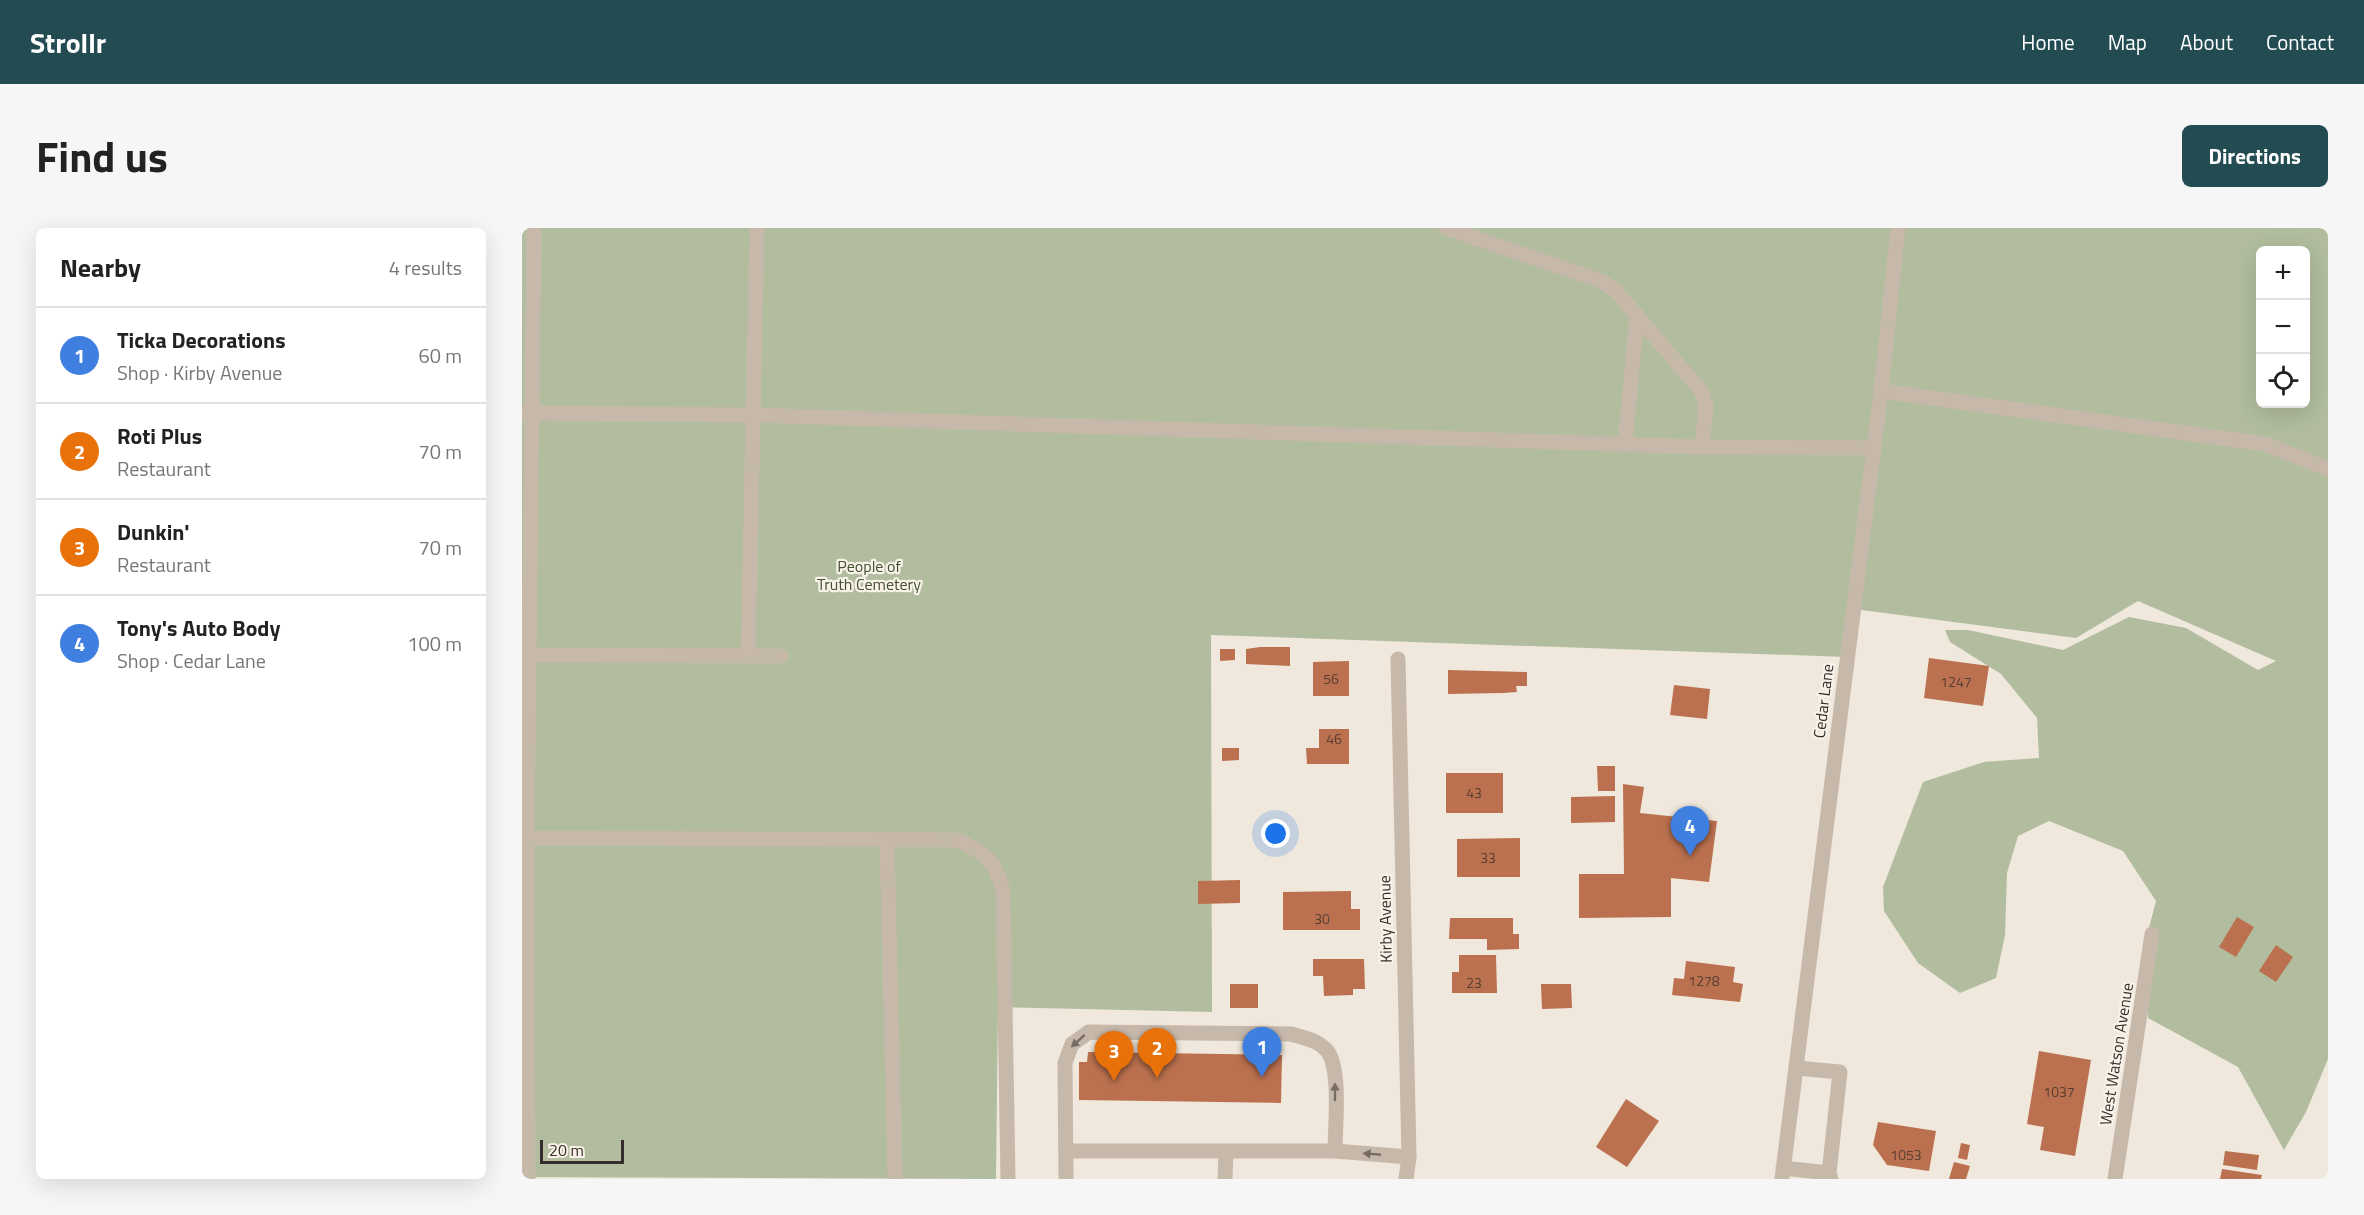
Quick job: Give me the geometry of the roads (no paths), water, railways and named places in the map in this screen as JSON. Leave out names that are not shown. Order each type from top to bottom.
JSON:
[{"type":"street","points":[[528,1179],[524,838],[527,413],[534,228]]},
{"type":"street","points":[[748,656],[757,228]]},
{"type":"street","points":[[1446,228],[1601,281],[1616,291],[1701,391],[1706,406],[1702,447]]},
{"type":"street","name":"Cedar Lane","points":[[1783,1174],[1881,391],[1898,228]]},
{"type":"street","points":[[1625,444],[1637,315]]},
{"type":"street","points":[[1881,391],[2265,444],[2328,469]]},
{"type":"street","points":[[527,413],[752,415],[1702,447],[1873,448]]},
{"type":"street","points":[[526,656],[781,656]]},
{"type":"street","name":"Kirby Avenue","points":[[1398,659],[1408,1157],[1406,1179]]},
{"type":"street","points":[[524,838],[957,840],[979,849],[996,866],[1003,890],[1008,1179]]},
{"type":"street","points":[[887,840],[895,1179]]},
{"type":"street","name":"West Watson Avenue","points":[[2115,1179],[2152,934]]},
{"type":"street","points":[[1066,1179],[1065,1063],[1072,1044],[1089,1032],[1290,1034],[1313,1040],[1329,1053],[1335,1075],[1335,1151]]},
{"type":"street","points":[[1783,1174],[1830,1176],[1840,1072],[1796,1068]]},
{"type":"street","points":[[1066,1151],[1335,1151],[1408,1157]]},
{"type":"street","points":[[1226,1152],[1226,1179]]},
{"type":"place","name":"Tony's Auto Body","points":[[1690,856]]},
{"type":"place","name":"Ticka Decorations","points":[[1262,1077]]},
{"type":"place","name":"Roti Plus","points":[[1157,1078]]},
{"type":"place","name":"Dunkin'","points":[[1114,1081]]},
{"type":"park label","name":"People of Truth Cemetery","points":[[869,575]]}]
